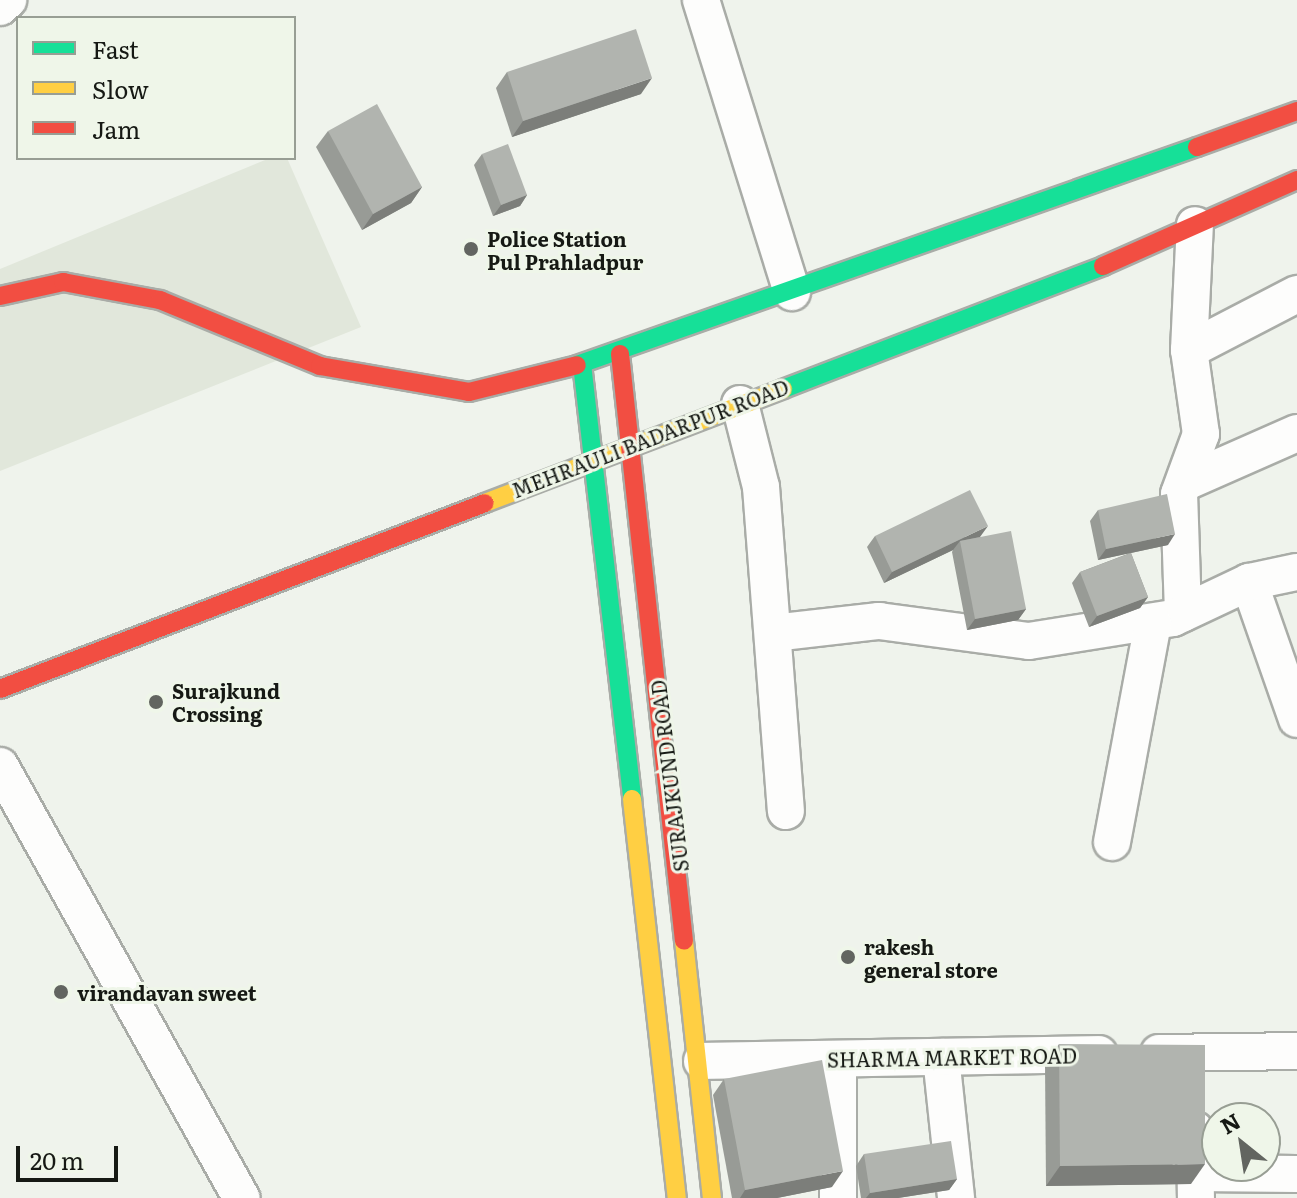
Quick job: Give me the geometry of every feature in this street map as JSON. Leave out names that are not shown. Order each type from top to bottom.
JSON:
[{"type":"main road","points":[[0,296],[63,282],[160,300],[320,366],[469,392],[620,354],[1297,111]]},
{"type":"main road","name":"MEHRAULI BADARPUR ROAD","points":[[0,689],[740,404],[1195,225],[1297,180]]},
{"type":"main road","name":"SURAJKUND ROAD","points":[[620,354],[702,1061],[712,1198]]},
{"type":"main road","name":"SURAJKUND ROAD","points":[[582,364],[677,1198]]},
{"type":"street","points":[[0,7],[8,0]]},
{"type":"street","points":[[701,0],[792,292]]},
{"type":"street","points":[[1112,842],[1168,618],[1179,494],[1188,481],[1201,434],[1189,350],[1195,225]]},
{"type":"street","points":[[1189,350],[1297,294]]},
{"type":"street","points":[[740,404],[761,487],[786,811]]},
{"type":"street","points":[[1188,481],[1297,433]]},
{"type":"street","points":[[773,633],[879,621],[1029,641],[1168,618],[1249,582],[1297,572]]},
{"type":"street","points":[[1249,582],[1297,719]]},
{"type":"street","points":[[0,766],[241,1198]]},
{"type":"street","name":"SHARMA MARKET ROAD","points":[[702,1061],[941,1057],[1195,1077],[1297,1051]]},
{"type":"street","points":[[941,1057],[956,1198]]},
{"type":"street","points":[[838,1059],[838,1198]]},
{"type":"street","points":[[1195,1077],[1196,1185],[1297,1174]]},
{"type":"shaded area","points":[[265,160],[288,160],[361,327],[0,471],[0,269]]},
{"type":"building","points":[[636,29],[652,78],[523,121],[507,72]]},
{"type":"building","points":[[377,104],[422,187],[373,214],[328,131]]},
{"type":"building","points":[[508,144],[527,195],[501,205],[482,154]]},
{"type":"building","points":[[970,490],[988,526],[892,572],[875,536]]},
{"type":"building","points":[[1167,494],[1175,534],[1106,549],[1098,510]]},
{"type":"building","points":[[1011,531],[1026,609],[975,619],[960,541]]},
{"type":"building","points":[[1131,553],[1148,597],[1097,616],[1080,572]]},
{"type":"building","points":[[1059,1044],[1205,1045],[1201,1164],[1060,1166]]},
{"type":"building","points":[[822,1060],[843,1171],[745,1190],[724,1079]]},
{"type":"building","points":[[951,1141],[957,1179],[870,1193],[864,1154]]},
{"type":"traffic: fast","points":[[577,365],[1197,147]]},
{"type":"traffic: fast","points":[[783,389],[1103,266]]},
{"type":"traffic: fast","points":[[582,364],[632,799]]},
{"type":"traffic: slow","points":[[485,503],[783,389]]},
{"type":"traffic: slow","points":[[632,799],[677,1198]]},
{"type":"traffic: slow","points":[[684,941],[712,1198]]},
{"type":"traffic: jam","points":[[1197,147],[1297,111]]},
{"type":"traffic: jam","points":[[1103,266],[1297,180]]},
{"type":"traffic: jam","points":[[0,296],[63,282],[160,300],[320,366],[469,392],[577,365]]},
{"type":"traffic: jam","points":[[620,354],[684,941]]},
{"type":"traffic: jam","points":[[0,689],[485,503]]},
{"type":"place","name":"Police Station Pul Prahladpur","points":[[471,249]]},
{"type":"place","name":"Surajkund Crossing","points":[[156,702]]},
{"type":"place","name":"rakesh general store","points":[[848,957]]},
{"type":"place","name":"virandavan sweet","points":[[61,992]]}]
